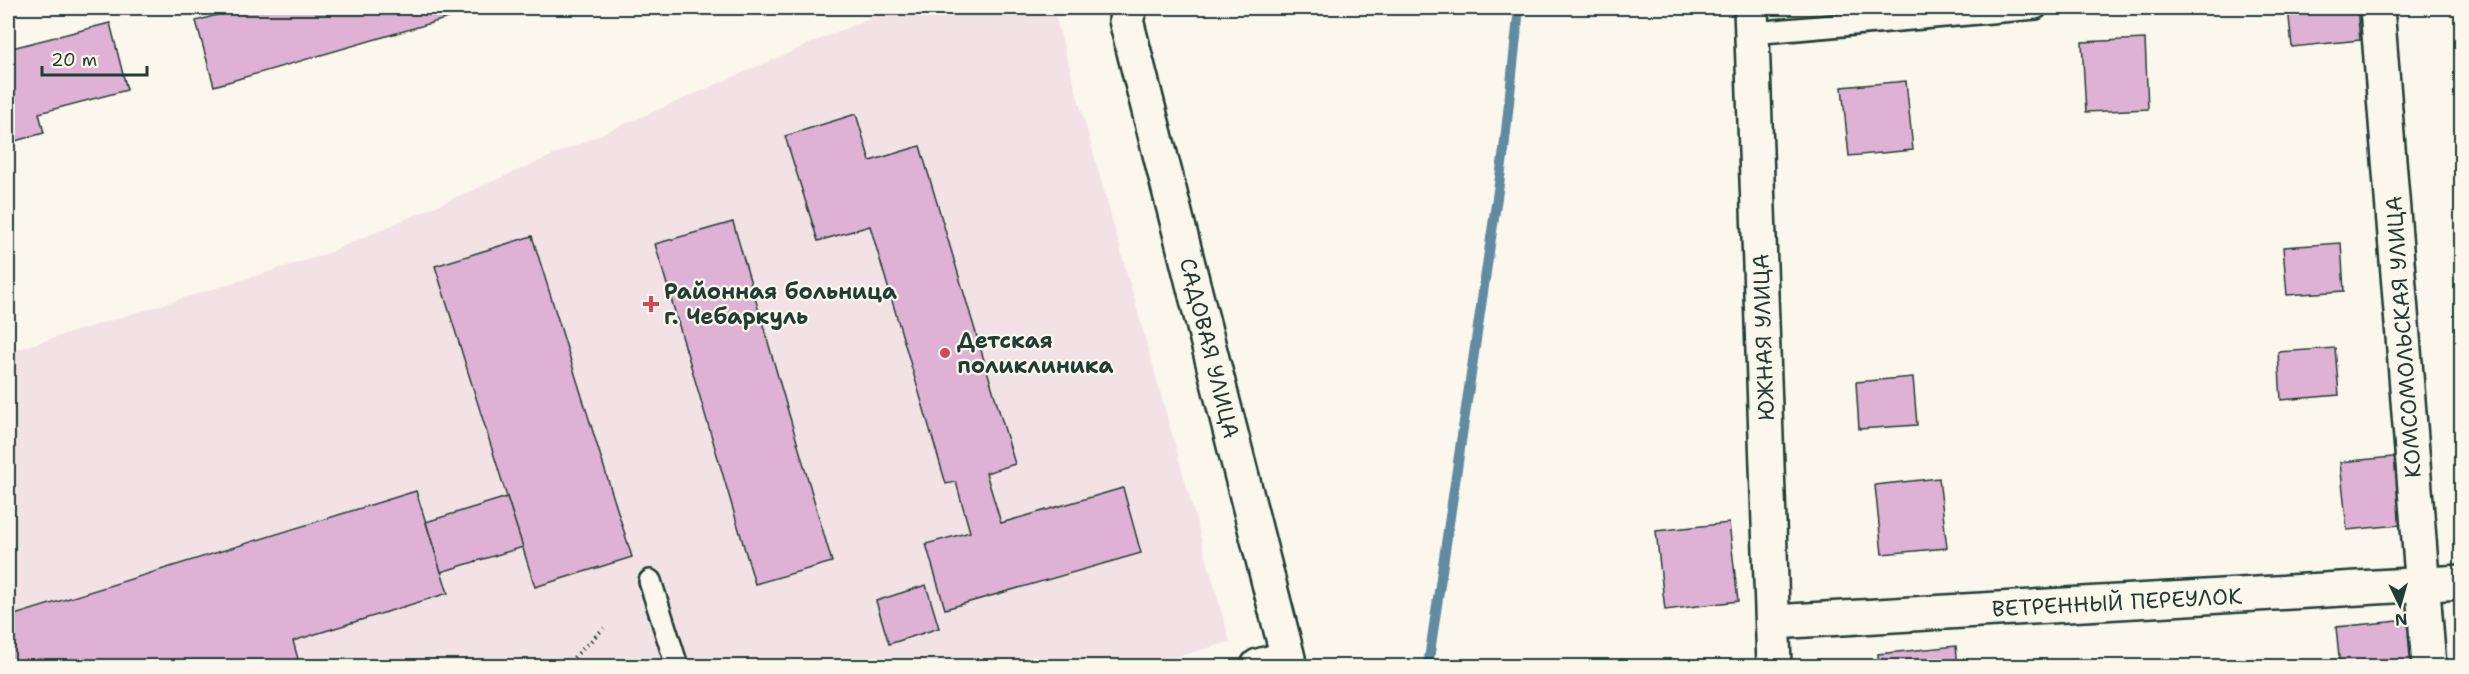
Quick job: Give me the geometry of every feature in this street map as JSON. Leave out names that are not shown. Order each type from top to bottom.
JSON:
[{"type":"street","name":"САДОВАЯ УЛИЦА","points":[[1131,8],[1126,20],[1288,658],[1258,666]]},
{"type":"street","name":"КОМСОМОЛЬСКАЯ УЛИЦА","points":[[2377,8],[2429,666]]},
{"type":"street","name":"ЮЖНАЯ УЛИЦА","points":[[1752,20],[1774,666]]},
{"type":"street","name":"ВЕТРЕННЫЙ ПЕРЕУЛОК","points":[[1773,622],[2462,582]]},
{"type":"lane","points":[[1752,20],[2036,8]]},
{"type":"lane","points":[[650,581],[677,666]]},
{"type":"path","points":[[565,666],[604,628]]},
{"type":"shaded area","name":"Районная больница г. Чебаркуль","points":[[892,8],[1053,8],[1230,642],[1144,666],[8,666],[8,352],[323,255]]},
{"type":"building","points":[[241,8],[483,8],[214,86],[196,21]]},
{"type":"building","points":[[2288,8],[2357,8],[2360,40],[2292,47]]},
{"type":"building","points":[[110,23],[127,90],[39,113],[44,133],[8,143],[8,49]]},
{"type":"building","points":[[2145,39],[2148,109],[2086,112],[2082,42]]},
{"type":"building","points":[[1906,81],[1913,150],[1849,156],[1842,87]]},
{"type":"building","name":"Детская поликлиника","points":[[856,114],[870,161],[920,146],[1015,464],[986,473],[1001,523],[1123,488],[1141,553],[945,609],[926,544],[970,532],[956,482],[946,484],[870,226],[818,241],[785,136]]},
{"type":"building","points":[[733,222],[832,562],[755,584],[655,244]]},
{"type":"building","points":[[532,236],[632,557],[535,587],[435,266]]},
{"type":"building","points":[[2341,243],[2344,291],[2287,295],[2283,247]]},
{"type":"building","points":[[2335,348],[2339,395],[2281,400],[2278,352]]},
{"type":"building","points":[[1913,377],[1917,425],[1859,429],[1856,382]]},
{"type":"building","points":[[2403,456],[2410,524],[2347,530],[2340,462]]},
{"type":"building","points":[[1939,478],[1947,548],[1882,554],[1875,485]]},
{"type":"building","points":[[416,491],[448,593],[293,641],[300,666],[8,666],[8,617]]},
{"type":"building","points":[[507,497],[523,547],[441,572],[426,522]]},
{"type":"building","points":[[1729,523],[1738,601],[1665,610],[1656,531]]},
{"type":"building","points":[[926,585],[939,628],[889,644],[876,601]]},
{"type":"building","points":[[2409,620],[2414,666],[2340,666],[2336,627]]},
{"type":"building","points":[[1956,646],[1958,666],[1879,666],[1878,654]]},
{"type":"waterway","points":[[1428,666],[1504,150],[1519,8]]},
{"type":"place","name":"Районная больница г. Чебаркуль","points":[[651,304]]},
{"type":"place","name":"Детская поликлиника","points":[[945,353]]}]
